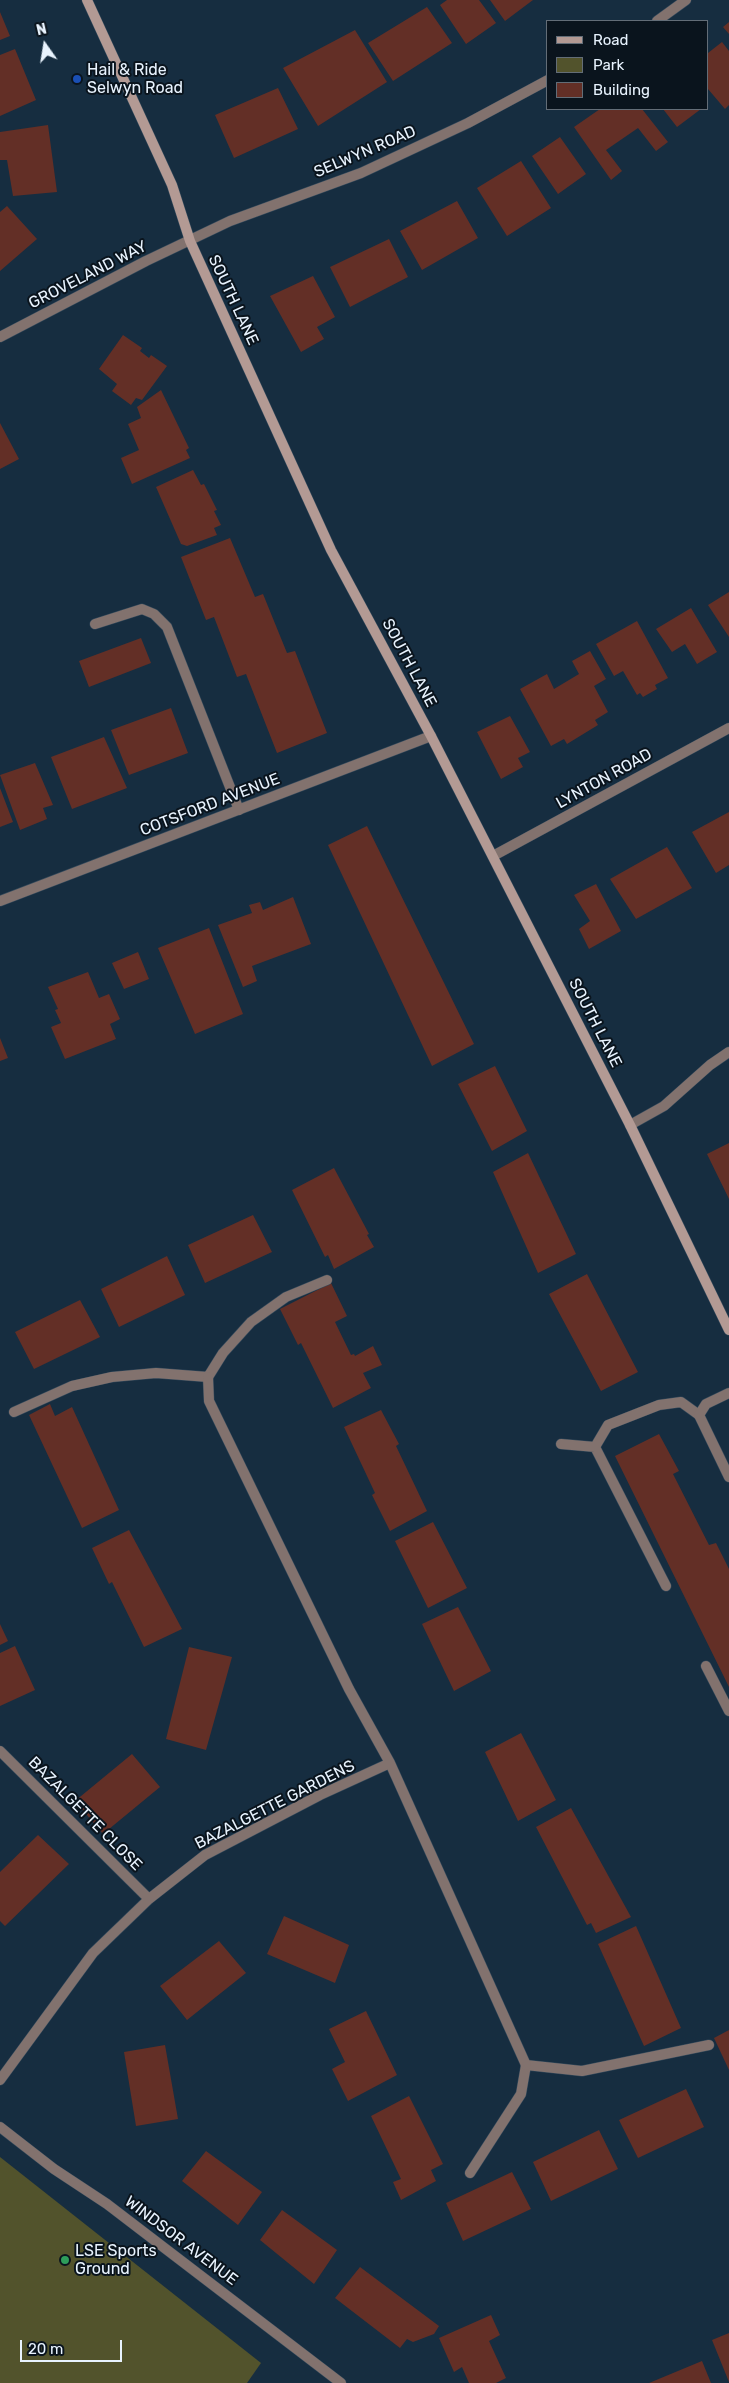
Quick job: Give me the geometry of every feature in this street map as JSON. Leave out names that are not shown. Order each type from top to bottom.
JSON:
[{"type":"street","name":"SOUTH LANE","points":[[87,0],[172,185],[190,240],[331,550],[493,856],[630,1125],[729,1330]]},
{"type":"street","points":[[658,20],[686,0]]},
{"type":"street","name":"SELWYN ROAD","points":[[190,240],[230,221],[361,173],[468,123],[546,81]]},
{"type":"street","name":"GROVELAND WAY","points":[[0,336],[190,240]]},
{"type":"street","points":[[95,624],[142,610],[154,614],[167,626],[239,810]]},
{"type":"street","name":"LYNTON ROAD","points":[[493,856],[729,728]]},
{"type":"street","name":"COTSFORD AVENUE","points":[[0,902],[431,736]]},
{"type":"street","points":[[630,1125],[664,1106],[710,1065],[729,1052]]},
{"type":"street","points":[[327,1280],[286,1297],[251,1322],[223,1354],[208,1377],[209,1401],[349,1689],[390,1763],[526,2065],[521,2094],[470,2172]]},
{"type":"street","points":[[14,1412],[72,1386],[112,1377],[156,1373],[208,1377]]},
{"type":"street","points":[[699,1415],[706,1404],[729,1393]]},
{"type":"street","points":[[595,1446],[608,1426],[659,1406],[681,1402],[699,1415],[729,1478]]},
{"type":"street","points":[[561,1444],[595,1446]]},
{"type":"street","points":[[595,1446],[666,1586]]},
{"type":"street","points":[[706,1666],[729,1711]]},
{"type":"street","name":"BAZALGETTE CLOSE","points":[[0,1750],[149,1899]]},
{"type":"street","name":"BAZALGETTE GARDENS","points":[[0,2080],[93,1953],[149,1899],[205,1855],[320,1795],[390,1763]]},
{"type":"street","points":[[526,2065],[582,2071],[709,2045]]},
{"type":"street","name":"WINDSOR AVENUE","points":[[0,2127],[54,2169],[107,2204],[341,2383]]},
{"type":"green space","name":"LSE Sports Ground","points":[[0,2157],[261,2363],[247,2383],[0,2383]]},
{"type":"building","points":[[447,0],[479,0],[496,23],[466,44],[440,5]]},
{"type":"building","points":[[490,0],[533,0],[505,21]]},
{"type":"building","points":[[427,7],[452,43],[393,81],[368,43]]},
{"type":"building","points":[[0,12],[10,36],[0,40]]},
{"type":"building","points":[[729,22],[729,34],[723,27]]},
{"type":"building","points":[[355,30],[387,82],[318,126],[283,68]]},
{"type":"building","points":[[722,42],[729,51],[729,105],[725,109],[709,90],[709,52]]},
{"type":"building","points":[[15,49],[36,100],[0,116],[0,55]]},
{"type":"building","points":[[278,88],[298,129],[234,158],[215,115]]},
{"type":"building","points":[[599,110],[643,110],[668,142],[656,151],[638,128],[606,150],[622,171],[611,180],[574,127]]},
{"type":"building","points":[[664,110],[700,110],[677,127]]},
{"type":"building","points":[[48,125],[57,192],[13,196],[7,160],[0,160],[0,132]]},
{"type":"building","points":[[560,137],[586,174],[558,194],[532,156]]},
{"type":"building","points":[[521,161],[551,208],[507,236],[477,188]]},
{"type":"building","points":[[457,201],[478,238],[422,270],[400,231]]},
{"type":"building","points":[[7,206],[37,239],[0,271],[0,212]]},
{"type":"building","points":[[389,239],[408,277],[350,307],[330,267]]},
{"type":"building","points":[[313,276],[335,317],[317,327],[324,339],[301,352],[270,296]]},
{"type":"building","points":[[123,335],[142,348],[140,351],[149,358],[151,355],[167,366],[142,400],[136,398],[131,405],[112,391],[117,384],[99,369]]},
{"type":"building","points":[[161,390],[189,448],[186,450],[190,458],[132,484],[121,458],[139,450],[128,424],[141,418],[137,407]]},
{"type":"building","points":[[0,423],[19,459],[0,469]]},
{"type":"building","points":[[193,470],[201,485],[204,484],[217,510],[214,511],[221,525],[214,528],[217,535],[187,546],[181,544],[156,487]]},
{"type":"building","points":[[230,538],[255,597],[263,594],[287,653],[295,651],[327,733],[277,753],[246,674],[237,677],[214,617],[206,620],[181,557]]},
{"type":"building","points":[[729,592],[729,637],[708,605]]},
{"type":"building","points":[[691,608],[717,652],[697,664],[685,644],[672,652],[656,629]]},
{"type":"building","points":[[637,621],[668,678],[655,685],[657,689],[643,697],[640,693],[637,695],[623,671],[614,676],[596,644]]},
{"type":"building","points":[[141,638],[151,663],[89,687],[79,661]]},
{"type":"building","points":[[590,651],[606,679],[594,686],[608,712],[595,720],[598,725],[567,744],[564,739],[551,746],[520,689],[547,674],[554,689],[579,674],[572,661]]},
{"type":"building","points":[[171,708],[188,753],[129,775],[111,730]]},
{"type":"building","points":[[510,716],[530,752],[518,758],[523,767],[501,779],[477,732]]},
{"type":"building","points":[[104,737],[127,788],[72,809],[51,757]]},
{"type":"building","points":[[35,763],[53,805],[43,808],[47,819],[20,830],[0,775]]},
{"type":"building","points":[[0,788],[13,822],[0,827]]},
{"type":"building","points":[[729,812],[729,865],[716,873],[692,832]]},
{"type":"building","points":[[367,826],[474,1044],[432,1066],[328,845]]},
{"type":"building","points":[[667,847],[692,888],[636,919],[610,879]]},
{"type":"building","points":[[596,884],[621,931],[589,949],[579,929],[590,921],[574,895]]},
{"type":"building","points":[[293,897],[311,944],[252,966],[257,981],[243,987],[218,925],[252,913],[249,905],[260,902],[263,910]]},
{"type":"building","points":[[209,928],[243,1014],[195,1034],[158,948]]},
{"type":"building","points":[[138,952],[149,979],[124,989],[112,963]]},
{"type":"building","points":[[88,972],[99,998],[109,994],[120,1019],[110,1024],[116,1039],[65,1059],[51,1027],[61,1023],[55,1010],[58,1009],[48,987]]},
{"type":"building","points":[[0,1038],[8,1058],[0,1061]]},
{"type":"building","points":[[495,1066],[527,1131],[492,1151],[458,1084]]},
{"type":"building","points":[[729,1143],[729,1199],[707,1154]]},
{"type":"building","points":[[528,1153],[576,1254],[538,1273],[493,1172]]},
{"type":"building","points":[[334,1168],[374,1247],[334,1269],[328,1255],[325,1257],[292,1190]]},
{"type":"building","points":[[253,1215],[272,1252],[205,1283],[188,1245]]},
{"type":"building","points":[[167,1256],[185,1295],[119,1327],[101,1289]]},
{"type":"building","points":[[587,1274],[638,1372],[601,1391],[549,1294]]},
{"type":"building","points":[[331,1283],[347,1316],[335,1322],[351,1355],[354,1354],[355,1356],[373,1346],[382,1365],[363,1373],[371,1388],[333,1408],[301,1343],[298,1345],[280,1309]]},
{"type":"building","points":[[80,1300],[100,1337],[34,1369],[15,1332]]},
{"type":"building","points":[[50,1404],[55,1416],[72,1407],[119,1510],[82,1528],[29,1415]]},
{"type":"building","points":[[381,1410],[399,1444],[396,1446],[427,1511],[390,1531],[372,1495],[375,1493],[344,1427]]},
{"type":"building","points":[[659,1434],[679,1471],[673,1474],[709,1545],[716,1543],[729,1569],[729,1687],[615,1456]]},
{"type":"building","points":[[433,1522],[467,1588],[428,1608],[395,1541]]},
{"type":"building","points":[[129,1530],[182,1629],[144,1647],[112,1582],[109,1584],[92,1548]]},
{"type":"building","points":[[458,1607],[491,1671],[454,1691],[422,1624]]},
{"type":"building","points":[[0,1624],[8,1641],[0,1645]]},
{"type":"building","points":[[15,1646],[35,1690],[0,1706],[0,1653]]},
{"type":"building","points":[[189,1647],[232,1657],[206,1750],[166,1739]]},
{"type":"building","points":[[521,1733],[556,1800],[518,1821],[485,1752]]},
{"type":"building","points":[[132,1754],[160,1787],[103,1834],[75,1801]]},
{"type":"building","points":[[571,1808],[631,1917],[596,1933],[591,1923],[587,1925],[536,1827]]},
{"type":"building","points":[[38,1835],[69,1864],[5,1926],[0,1921],[0,1872]]},
{"type":"building","points":[[284,1916],[349,1945],[335,1983],[267,1954]]},
{"type":"building","points":[[636,1926],[681,2028],[644,2046],[598,1944]]},
{"type":"building","points":[[219,1941],[246,1973],[187,2020],[160,1986]]},
{"type":"building","points":[[366,2011],[397,2075],[348,2101],[332,2069],[345,2062],[329,2029]]},
{"type":"building","points":[[729,2030],[729,2070],[714,2038]]},
{"type":"building","points":[[165,2045],[178,2119],[136,2126],[124,2052]]},
{"type":"building","points":[[686,2089],[704,2127],[638,2158],[619,2120]]},
{"type":"building","points":[[409,2096],[443,2164],[431,2170],[436,2181],[401,2200],[393,2182],[401,2179],[371,2116]]},
{"type":"building","points":[[599,2130],[618,2169],[551,2201],[533,2162]]},
{"type":"building","points":[[206,2151],[262,2192],[238,2225],[182,2181]]},
{"type":"building","points":[[512,2172],[531,2209],[463,2241],[446,2203]]},
{"type":"building","points":[[282,2210],[337,2250],[314,2284],[260,2240]]},
{"type":"building","points":[[360,2267],[439,2326],[434,2334],[413,2342],[407,2339],[400,2348],[335,2298]]},
{"type":"building","points":[[491,2315],[500,2335],[489,2341],[506,2378],[496,2383],[469,2383],[462,2367],[454,2372],[439,2338]]},
{"type":"building","points":[[729,2333],[729,2382],[712,2340]]},
{"type":"building","points":[[702,2361],[711,2383],[649,2383]]},
{"type":"place","name":"Hail & Ride Selwyn Road","points":[[77,79]]},
{"type":"place","name":"LSE Sports Ground","points":[[65,2260]]}]
